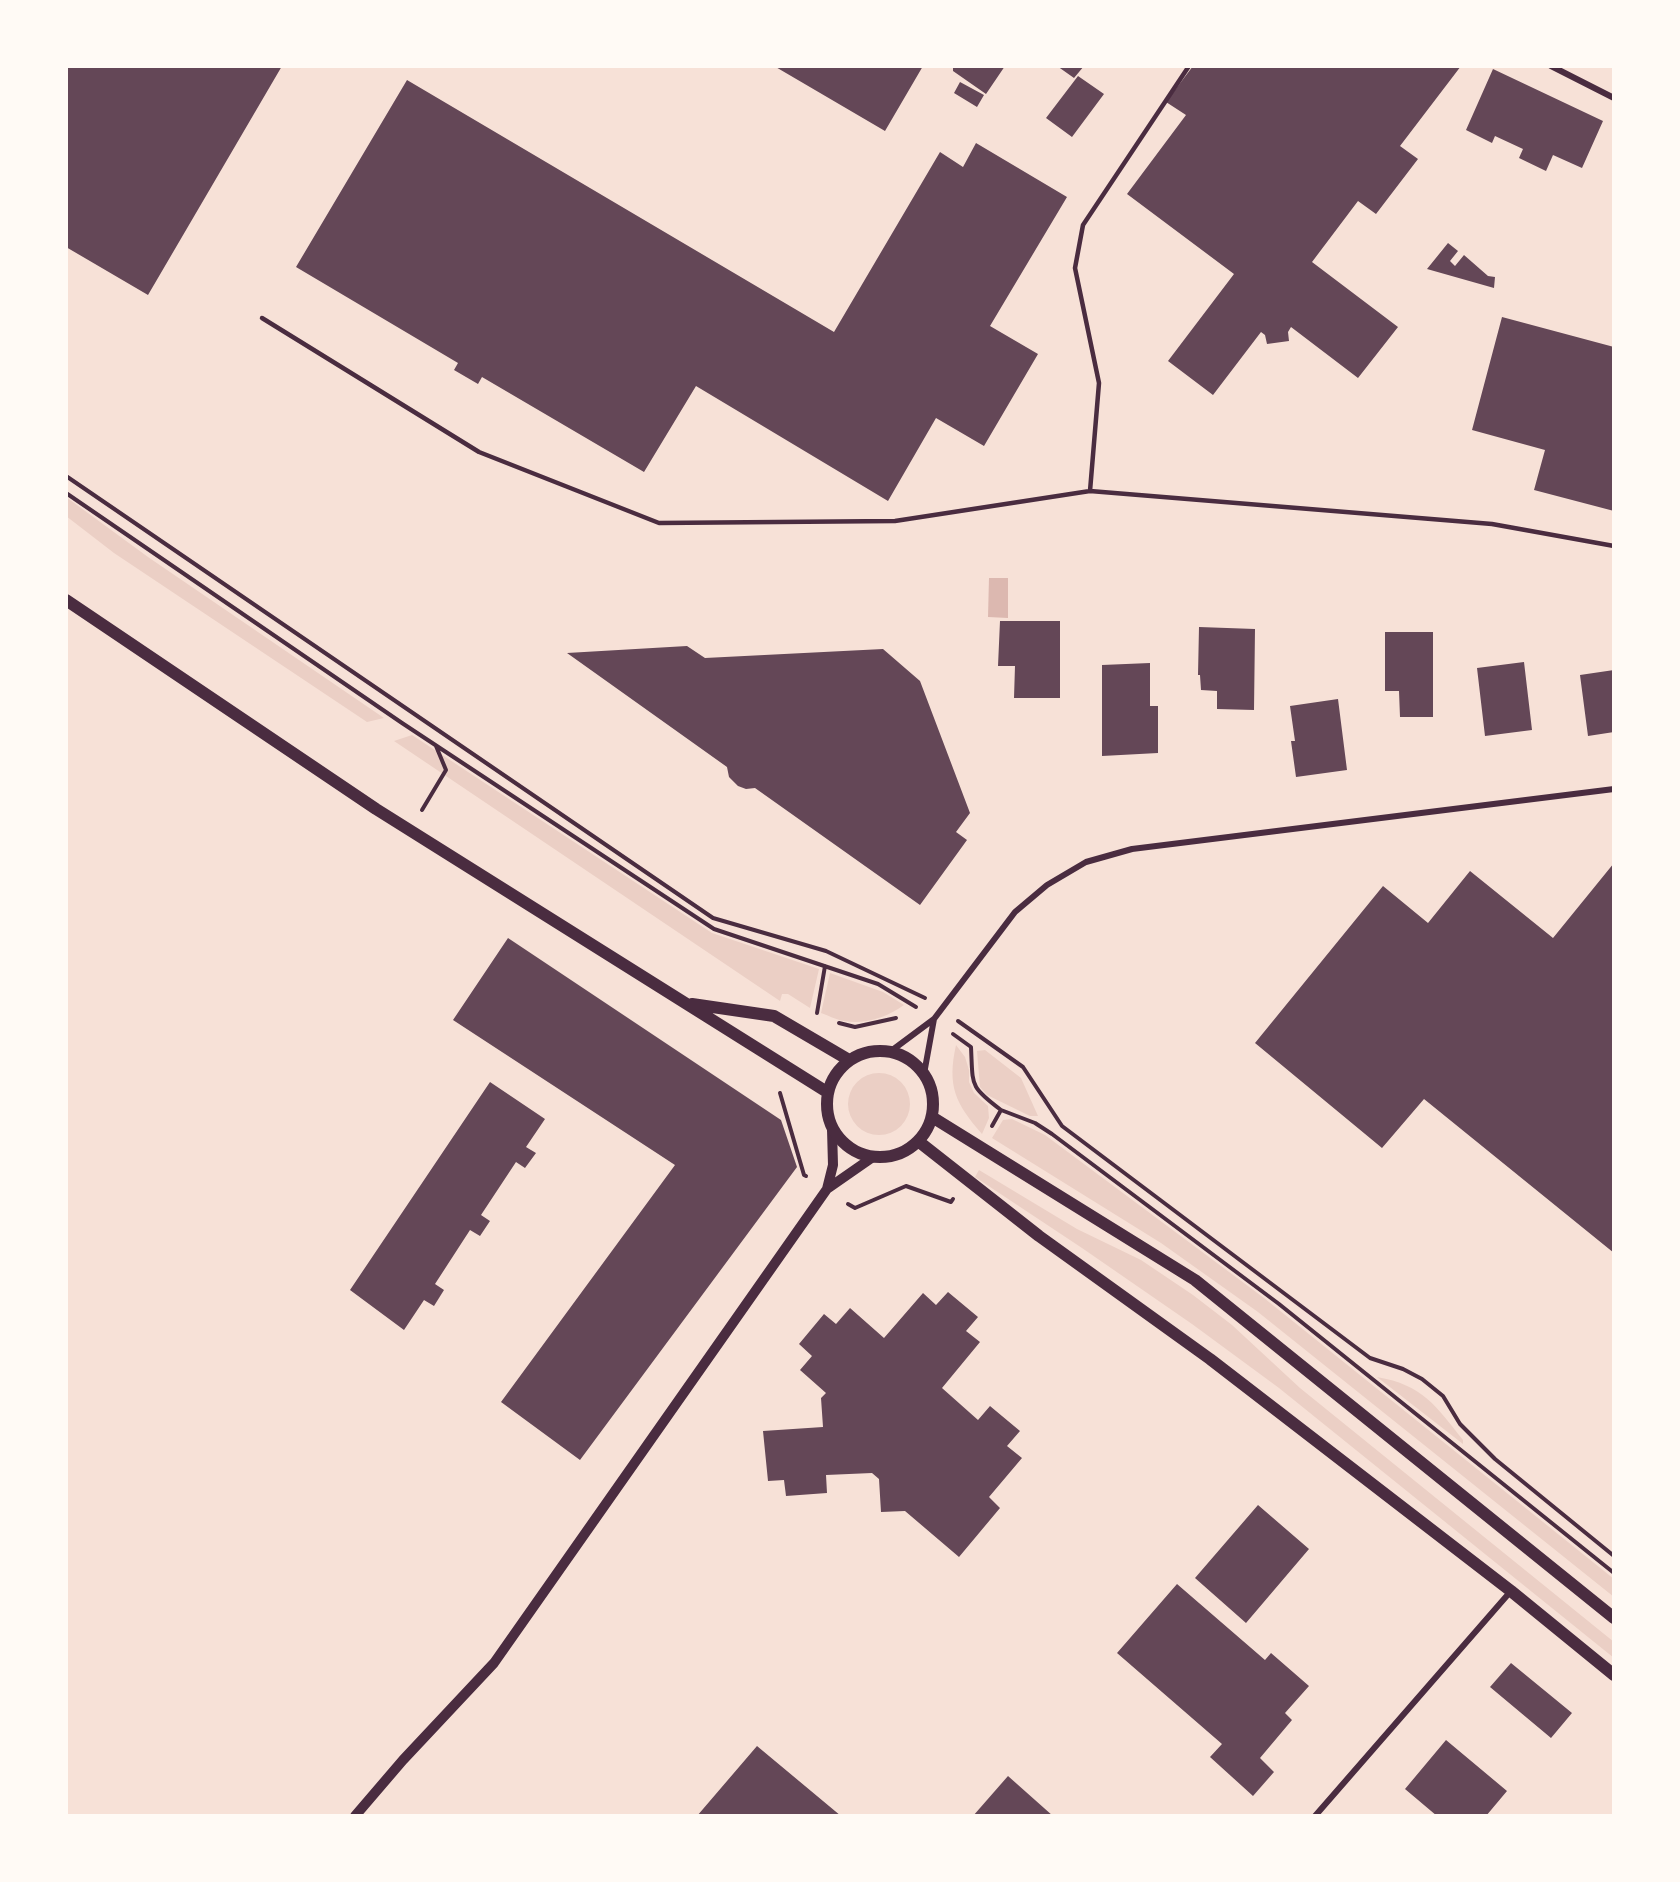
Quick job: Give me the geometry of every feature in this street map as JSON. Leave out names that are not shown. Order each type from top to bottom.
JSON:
[{"type":"main road","points":[[66,600],[376,809],[827,1092]]},
{"type":"main road","points":[[686,1004],[774,1016],[849,1060]]},
{"type":"main road","points":[[876,1050],[891,1051],[904,1056],[924,1074],[932,1095],[932,1117],[927,1130],[918,1142],[897,1155],[873,1157],[856,1152],[843,1143],[832,1129],[826,1105],[827,1092],[832,1080],[849,1060],[861,1053],[876,1050]]},
{"type":"main road","points":[[932,1117],[1195,1280],[1614,1618]]},
{"type":"main road","points":[[918,1142],[1039,1236],[1210,1359],[1511,1591],[1614,1675]]},
{"type":"street","points":[[1551,66],[1614,98]]},
{"type":"street","points":[[891,1051],[934,1018],[1015,912],[1047,885],[1086,862],[1132,849],[1614,789]]},
{"type":"street","points":[[924,1074],[934,1018]]},
{"type":"street","points":[[827,1189],[833,1165],[832,1129]]},
{"type":"street","points":[[355,1816],[403,1760],[494,1663],[827,1189],[873,1157]]},
{"type":"street","points":[[1315,1816],[1511,1591]]},
{"type":"lane","points":[[1090,491],[1099,383],[1075,268],[1083,225],[1189,66]]},
{"type":"lane","points":[[262,318],[479,452],[659,523],[895,521],[1090,491],[1492,524],[1614,546]]},
{"type":"path","points":[[66,477],[713,918],[826,951],[926,998],[941,1008],[1023,1067],[1062,1126],[1370,1358],[1403,1369],[1422,1379],[1443,1396],[1460,1424],[1496,1459],[1614,1556]]},
{"type":"path","points":[[66,493],[402,723],[714,929],[878,984],[934,1018]]},
{"type":"path","points":[[835,1023],[855,1027],[895,1019],[913,1005]]},
{"type":"path","points":[[1001,1110],[1035,1124],[1052,1134],[1269,1297],[1614,1573]]},
{"type":"shaded area","points":[[66,497],[148,557],[384,718],[367,722],[114,553],[66,516]]},
{"type":"shaded area","points":[[989,578],[1008,578],[1008,618],[988,617]]},
{"type":"shaded area","points":[[412,735],[712,933],[819,969],[810,1008],[788,994],[782,994],[780,1001],[394,741]]},
{"type":"shaded area","points":[[830,973],[883,992],[904,1005],[891,1013],[860,1022],[841,1020],[821,1013]]},
{"type":"shaded area","points":[[956,1045],[965,1057],[969,1070],[969,1082],[974,1093],[988,1106],[989,1118],[982,1134],[965,1113],[955,1093],[952,1072]]},
{"type":"shaded area","points":[[985,1050],[1021,1078],[1038,1116],[1030,1116],[987,1095],[980,1087],[977,1051]]},
{"type":"shaded area","points":[[879,1073],[891,1075],[901,1082],[908,1092],[910,1104],[908,1116],[901,1126],[891,1133],[879,1135],[867,1133],[857,1126],[850,1116],[848,1104],[850,1092],[857,1082],[867,1075]]},
{"type":"shaded area","points":[[1012,1119],[1045,1135],[1264,1298],[1614,1579],[1614,1597],[1258,1312],[1161,1243],[992,1138],[1003,1120]]},
{"type":"shaded area","points":[[979,1170],[1077,1229],[1141,1260],[1193,1295],[1232,1325],[1300,1388],[1614,1642],[1614,1658],[1279,1388],[1192,1324],[975,1177]]},
{"type":"shaded area","points":[[1377,1377],[1406,1385],[1417,1391],[1436,1407],[1463,1440],[1463,1444]]},
{"type":"building","points":[[66,66],[282,66],[148,295],[66,247]]},
{"type":"building","points":[[774,66],[923,66],[885,131]]},
{"type":"building","points":[[953,66],[1005,66],[986,94],[953,71]]},
{"type":"building","points":[[1057,66],[1084,66],[1074,78]]},
{"type":"building","points":[[1193,66],[1461,66],[1400,146],[1418,159],[1376,214],[1358,201],[1312,262],[1398,327],[1358,378],[1291,327],[1288,332],[1289,341],[1267,344],[1265,335],[1261,332],[1213,395],[1168,361],[1234,274],[1127,194],[1186,115],[1166,102]]},
{"type":"building","points":[[1493,69],[1603,121],[1582,168],[1553,155],[1546,171],[1519,158],[1523,149],[1495,136],[1492,143],[1466,130]]},
{"type":"building","points":[[1078,76],[1104,94],[1072,137],[1046,118]]},
{"type":"building","points":[[407,80],[834,332],[940,152],[963,167],[976,143],[1067,197],[990,326],[1038,354],[984,446],[936,418],[888,501],[696,386],[644,472],[482,377],[478,384],[454,370],[458,363],[296,267]]},
{"type":"building","points":[[960,82],[984,95],[977,107],[954,93]]},
{"type":"building","points":[[1448,243],[1458,251],[1450,261],[1455,266],[1464,255],[1488,276],[1495,277],[1494,288],[1427,269]]},
{"type":"building","points":[[1502,317],[1614,347],[1614,511],[1534,490],[1545,450],[1472,430]]},
{"type":"building","points":[[1000,621],[1060,621],[1060,698],[1014,698],[1015,666],[998,666]]},
{"type":"building","points":[[1199,627],[1255,629],[1254,710],[1217,709],[1217,691],[1201,690],[1200,675],[1198,675]]},
{"type":"building","points":[[1385,632],[1433,632],[1433,717],[1400,717],[1399,691],[1385,691]]},
{"type":"building","points":[[687,646],[705,658],[883,649],[920,681],[970,813],[956,832],[967,840],[920,905],[755,788],[746,789],[738,786],[729,777],[727,767],[567,653]]},
{"type":"building","points":[[1524,662],[1532,730],[1485,736],[1477,668]]},
{"type":"building","points":[[1150,663],[1150,706],[1158,706],[1158,753],[1102,756],[1102,665]]},
{"type":"building","points":[[1614,670],[1614,732],[1588,736],[1580,675]]},
{"type":"building","points":[[1338,699],[1347,770],[1296,777],[1291,741],[1295,741],[1290,706]]},
{"type":"building","points":[[1614,863],[1614,1253],[1424,1099],[1382,1148],[1255,1043],[1383,886],[1428,923],[1470,871],[1553,938]]},
{"type":"building","points":[[508,938],[781,1120],[797,1167],[580,1460],[501,1402],[675,1165],[453,1020]]},
{"type":"building","points":[[490,1082],[545,1119],[526,1147],[536,1153],[525,1168],[516,1162],[481,1215],[490,1221],[480,1236],[470,1230],[435,1284],[444,1290],[434,1306],[424,1300],[404,1330],[350,1290]]},
{"type":"building","points":[[948,1292],[978,1317],[966,1331],[980,1342],[942,1388],[978,1420],[990,1406],[1020,1431],[1007,1446],[1022,1458],[989,1497],[1000,1508],[959,1557],[905,1511],[881,1512],[879,1479],[872,1473],[826,1475],[827,1493],[786,1496],[784,1480],[768,1481],[763,1431],[823,1427],[821,1398],[826,1393],[800,1370],[812,1356],[799,1344],[824,1314],[836,1324],[850,1308],[884,1338],[923,1293],[936,1305]]},
{"type":"building","points":[[1258,1505],[1309,1549],[1246,1623],[1195,1578]]},
{"type":"building","points":[[1177,1584],[1265,1660],[1271,1653],[1309,1686],[1285,1713],[1292,1720],[1260,1758],[1274,1772],[1253,1796],[1210,1757],[1222,1744],[1117,1653]]},
{"type":"building","points":[[1511,1663],[1572,1713],[1551,1738],[1490,1687]]},
{"type":"building","points":[[1446,1740],[1507,1791],[1486,1816],[1437,1816],[1405,1789]]},
{"type":"building","points":[[757,1746],[841,1816],[697,1816]]},
{"type":"building","points":[[1008,1776],[1053,1816],[973,1816]]}]
